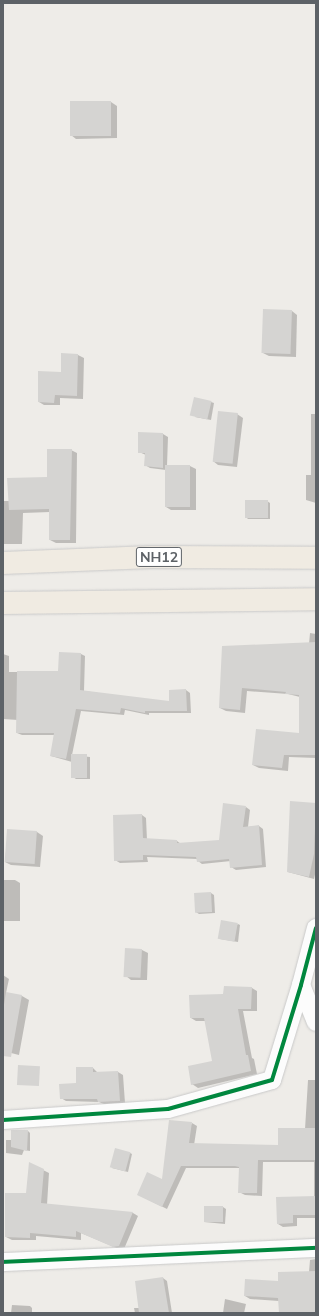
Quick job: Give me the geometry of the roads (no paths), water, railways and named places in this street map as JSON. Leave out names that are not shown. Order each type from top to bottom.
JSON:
[{"type":"highway","name":"NH12","points":[[3,563],[151,557],[316,558]]},
{"type":"highway","points":[[3,603],[316,599]]},
{"type":"street","points":[[3,1120],[168,1109],[272,1080],[301,985],[316,928]]},
{"type":"street","points":[[301,985],[316,1022]]},
{"type":"street","points":[[3,1262],[316,1248]]}]
